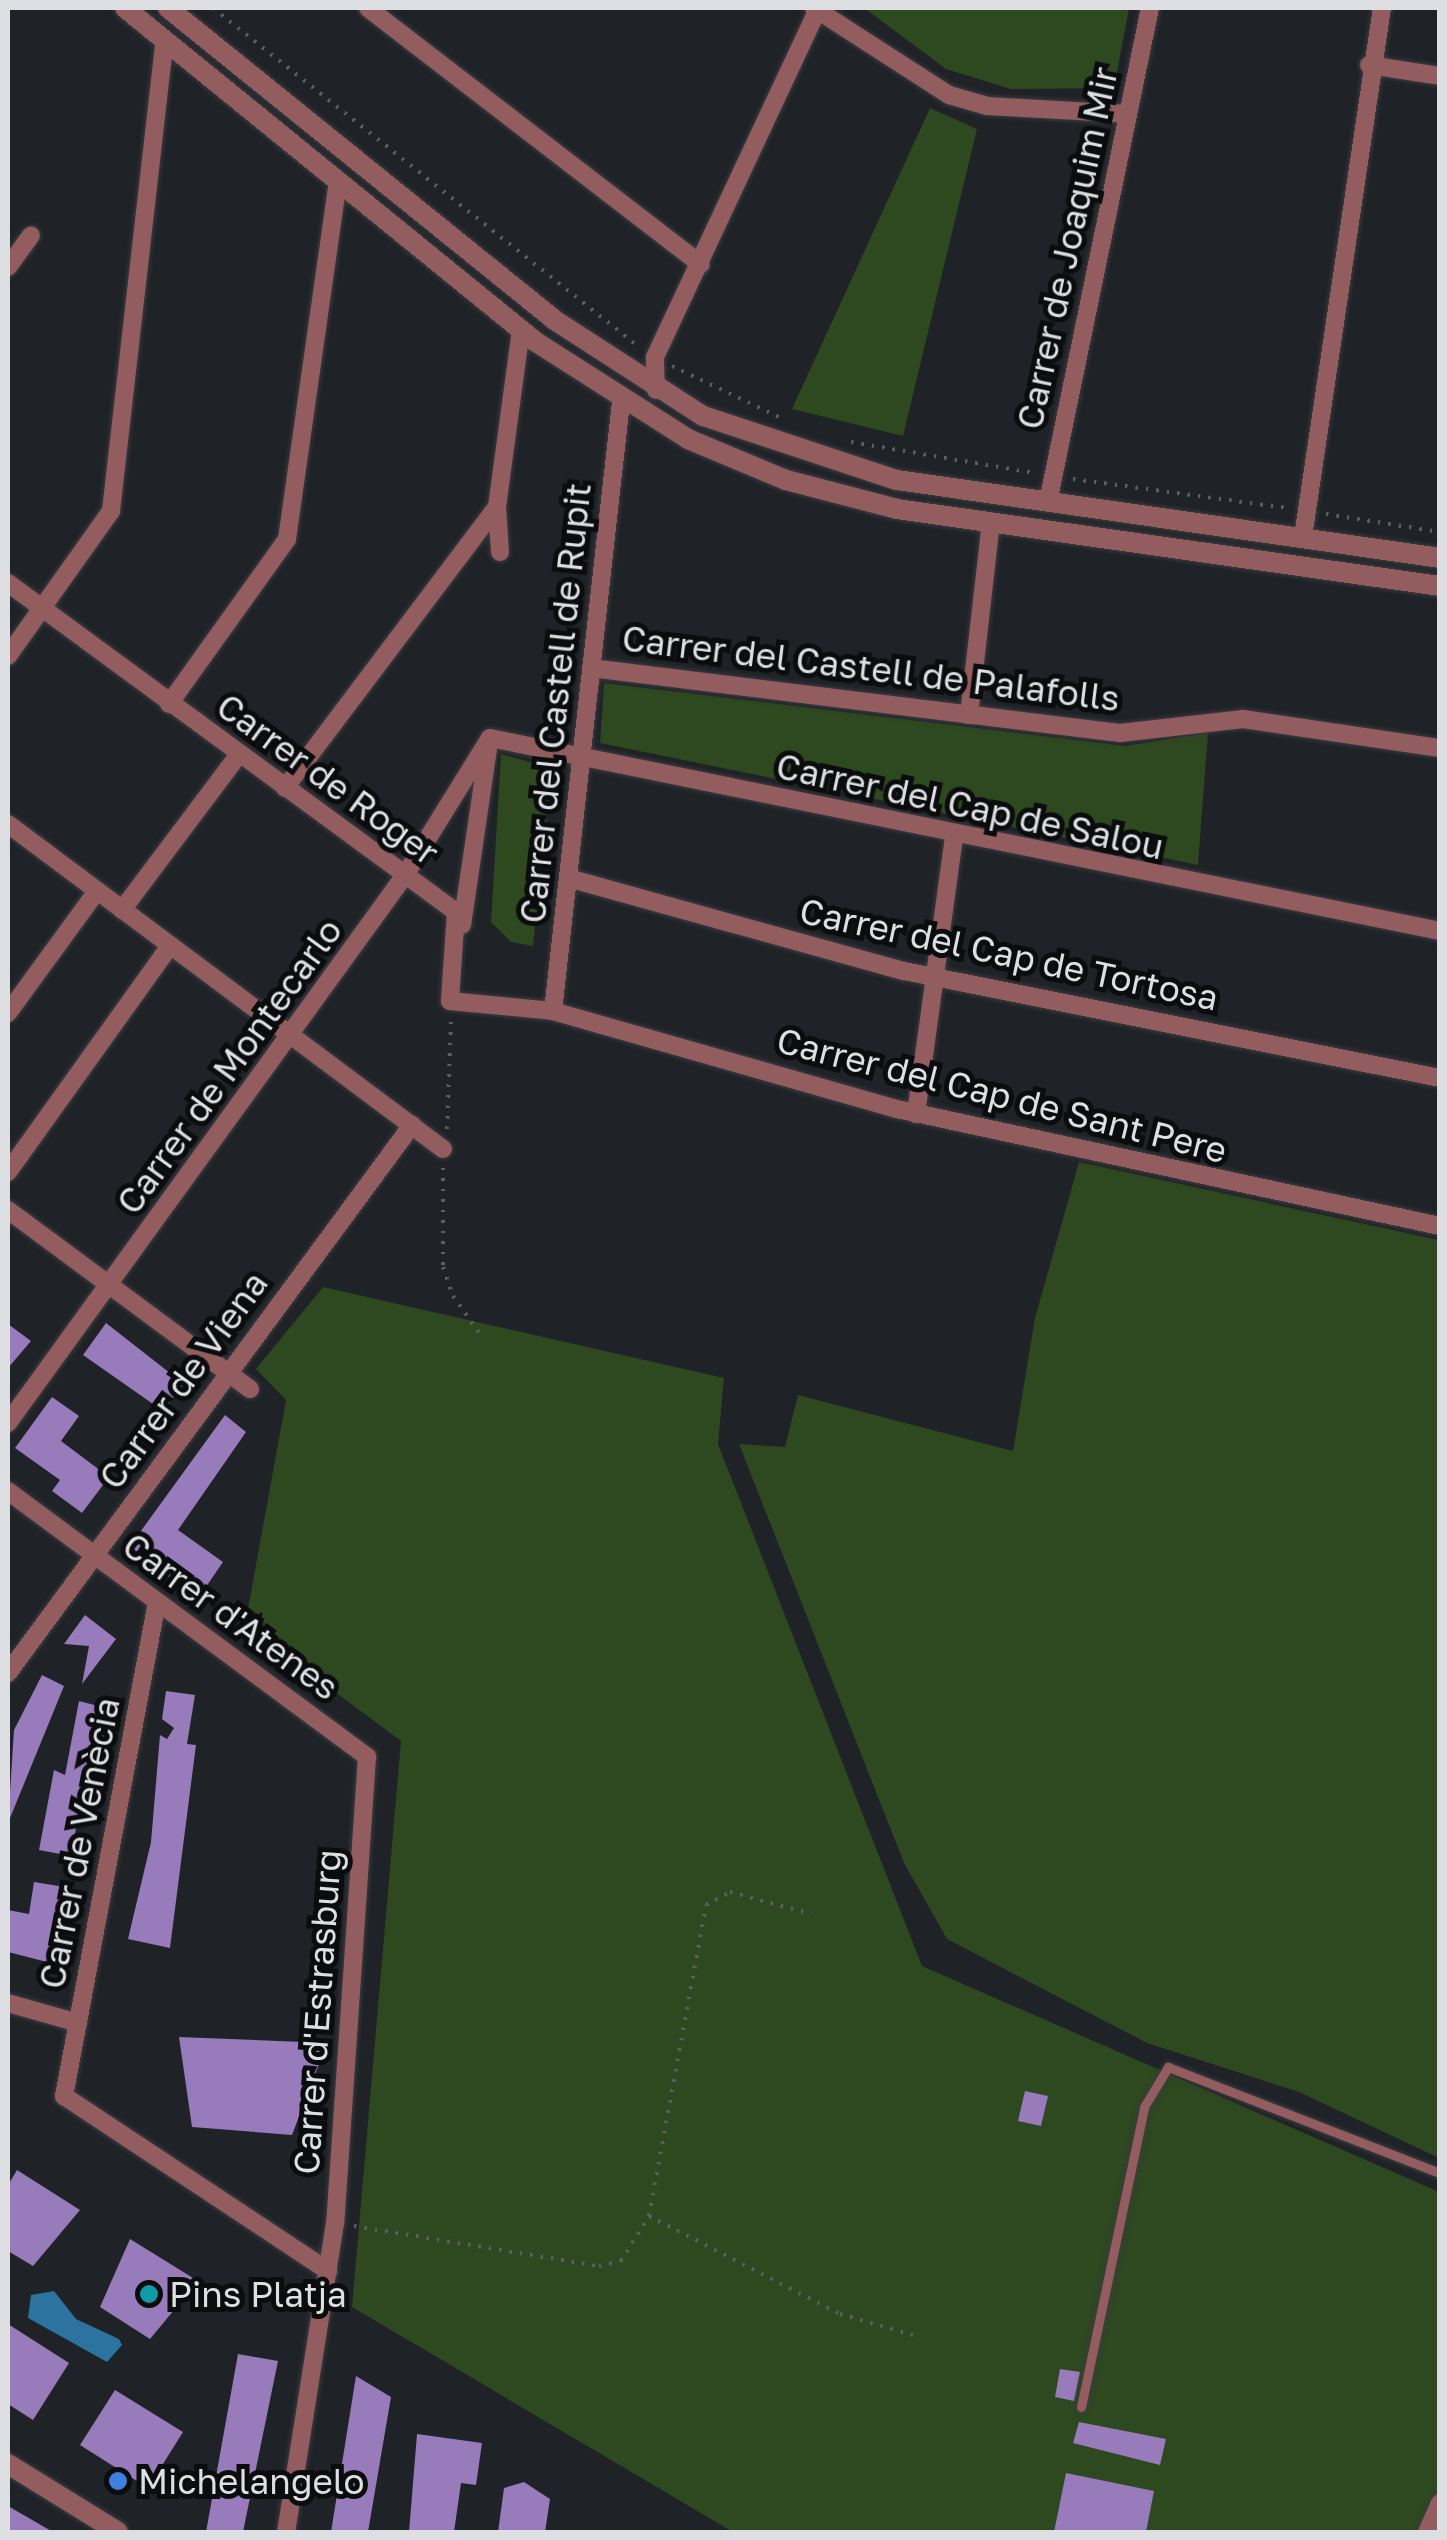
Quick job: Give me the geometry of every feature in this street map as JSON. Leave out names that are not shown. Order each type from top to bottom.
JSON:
[{"type":"street","points":[[125,8],[521,330],[621,402],[786,480],[991,522],[1440,586]]},
{"type":"street","points":[[168,8],[554,319],[656,390],[792,452],[897,480],[1440,558]]},
{"type":"street","points":[[368,8],[701,264]]},
{"type":"street","points":[[656,390],[655,357],[816,8],[949,94],[988,106],[1128,114]]},
{"type":"street","name":"Carrer de Joaquim Mir","points":[[1048,502],[1150,8]]},
{"type":"street","points":[[1303,536],[1369,65],[1382,8]]},
{"type":"street","points":[[8,656],[111,511],[165,40]]},
{"type":"street","points":[[1369,65],[1440,76]]},
{"type":"street","points":[[169,704],[287,539],[338,180]]},
{"type":"street","points":[[8,267],[31,234]]},
{"type":"street","points":[[500,552],[497,508],[521,330]]},
{"type":"street","name":"Carrer del Castell de Rupit","points":[[553,1011],[621,402]]},
{"type":"street","points":[[285,788],[497,508]]},
{"type":"street","points":[[968,716],[991,522]]},
{"type":"street","name":"Carrer de Roger","points":[[8,583],[456,912],[450,1001]]},
{"type":"street","name":"Carrer del Castell de Palafolls","points":[[591,668],[1120,733],[1243,719],[1440,748]]},
{"type":"street","points":[[490,738],[450,1001],[553,1011]]},
{"type":"street","name":"Carrer del Cap de Salou","points":[[490,738],[954,836],[1440,931]]},
{"type":"street","name":"Carrer de Montecarlo","points":[[8,1423],[111,1286],[405,875],[490,738]]},
{"type":"street","points":[[122,910],[239,754]]},
{"type":"street","points":[[8,824],[444,1149]]},
{"type":"street","points":[[916,1114],[954,836]]},
{"type":"street","name":"Carrer del Cap de Tortosa","points":[[568,878],[934,978],[1440,1078]]},
{"type":"street","points":[[8,1012],[97,891]]},
{"type":"street","points":[[8,1172],[170,946]]},
{"type":"street","name":"Carrer del Cap de Sant Pere","points":[[553,1011],[916,1114],[1440,1226]]},
{"type":"street","name":"Carrer de Viena","points":[[8,1673],[412,1125]]},
{"type":"street","points":[[8,1210],[250,1389]]},
{"type":"street","name":"Carrer d'Atenes","points":[[8,1491],[367,1757]]},
{"type":"street","name":"Carrer de Venècia","points":[[158,1602],[64,2096],[328,2271]]},
{"type":"street","name":"Carrer d'Estrasburg","points":[[286,2532],[335,2223],[367,1757]]},
{"type":"street","points":[[8,2003],[78,2024]]},
{"type":"street","points":[[8,2464],[118,2532]]},
{"type":"street","points":[[1428,2532],[1440,2503]]},
{"type":"lane","points":[[1082,2406],[1144,2107],[1168,2067],[1440,2173]]},
{"type":"path","points":[[213,8],[655,357],[800,425]]},
{"type":"path","points":[[838,439],[1053,476],[1440,532]]},
{"type":"path","points":[[450,1001],[453,1084],[444,1149],[443,1267],[482,1337]]},
{"type":"path","points":[[335,2223],[599,2266],[621,2261],[637,2245],[649,2216],[706,1905],[745,1893],[811,1914]]},
{"type":"path","points":[[649,2216],[840,2314],[913,2335]]},
{"type":"green space","points":[[864,8],[1129,8],[1114,88],[1011,89],[946,69]]},
{"type":"green space","points":[[930,108],[977,129],[903,436],[792,409]]},
{"type":"green space","points":[[604,683],[1125,746],[1208,733],[1198,865],[600,743]]},
{"type":"green space","points":[[501,754],[552,768],[533,946],[511,942],[491,922]]},
{"type":"green space","points":[[1079,1162],[1439,1240],[1439,2158],[1299,2092],[1147,2043],[947,1939],[904,1863],[739,1444],[785,1447],[798,1395],[1013,1451],[1035,1318]]},
{"type":"green space","points":[[323,1287],[724,1378],[718,1444],[922,1966],[1439,2192],[1439,2532],[733,2532],[352,2307],[401,1741],[245,1625],[286,1400],[256,1369]]},
{"type":"water","points":[[54,2291],[76,2319],[119,2339],[122,2345],[107,2362],[28,2318],[31,2295]]},
{"type":"building","points":[[106,1323],[184,1384],[163,1411],[83,1355]]},
{"type":"building","points":[[8,1324],[31,1341],[8,1368]]},
{"type":"building","points":[[52,1397],[79,1416],[61,1441],[109,1477],[82,1513],[52,1491],[60,1480],[15,1448]]},
{"type":"building","points":[[225,1415],[246,1432],[178,1530],[223,1562],[197,1600],[130,1546]]},
{"type":"building","points":[[85,1615],[116,1639],[82,1684],[89,1646],[64,1644]]},
{"type":"building","points":[[42,1675],[64,1686],[8,1823],[14,1730]]},
{"type":"building","points":[[166,1691],[195,1695],[187,1744],[196,1745],[170,1948],[128,1939],[151,1842],[160,1735],[167,1739],[174,1728],[162,1719]]},
{"type":"building","points":[[79,1701],[110,1709],[99,1763],[88,1761],[71,1856],[39,1850],[54,1770],[65,1775]]},
{"type":"building","points":[[34,1882],[71,1888],[51,1963],[8,1952],[8,1910],[29,1914]]},
{"type":"building","points":[[179,2037],[327,2043],[292,2135],[192,2127]]},
{"type":"building","points":[[1025,2091],[1048,2096],[1041,2126],[1018,2121]]},
{"type":"building","points":[[17,2170],[80,2210],[33,2266],[8,2251],[8,2185]]},
{"type":"building","name":"Pins Platja","points":[[130,2239],[198,2281],[150,2339],[100,2307]]},
{"type":"building","points":[[8,2324],[69,2363],[33,2420],[8,2404]]},
{"type":"building","points":[[238,2354],[278,2361],[243,2532],[206,2532]]},
{"type":"building","points":[[1060,2369],[1080,2372],[1074,2401],[1055,2397]]},
{"type":"building","points":[[356,2376],[391,2397],[368,2532],[331,2532]]},
{"type":"building","points":[[115,2390],[183,2432],[148,2488],[80,2445]]},
{"type":"building","points":[[1079,2422],[1166,2439],[1160,2465],[1073,2443]]},
{"type":"building","points":[[417,2434],[482,2443],[476,2485],[461,2483],[454,2532],[409,2532]]},
{"type":"building","points":[[1066,2473],[1154,2491],[1146,2532],[1054,2532]]},
{"type":"building","points":[[524,2482],[550,2499],[545,2532],[498,2532],[504,2488]]},
{"type":"building","points":[[8,2506],[53,2532],[8,2532]]},
{"type":"place","name":"Pins Platja","points":[[149,2294]]},
{"type":"place","name":"Michelangelo","points":[[118,2481]]}]
